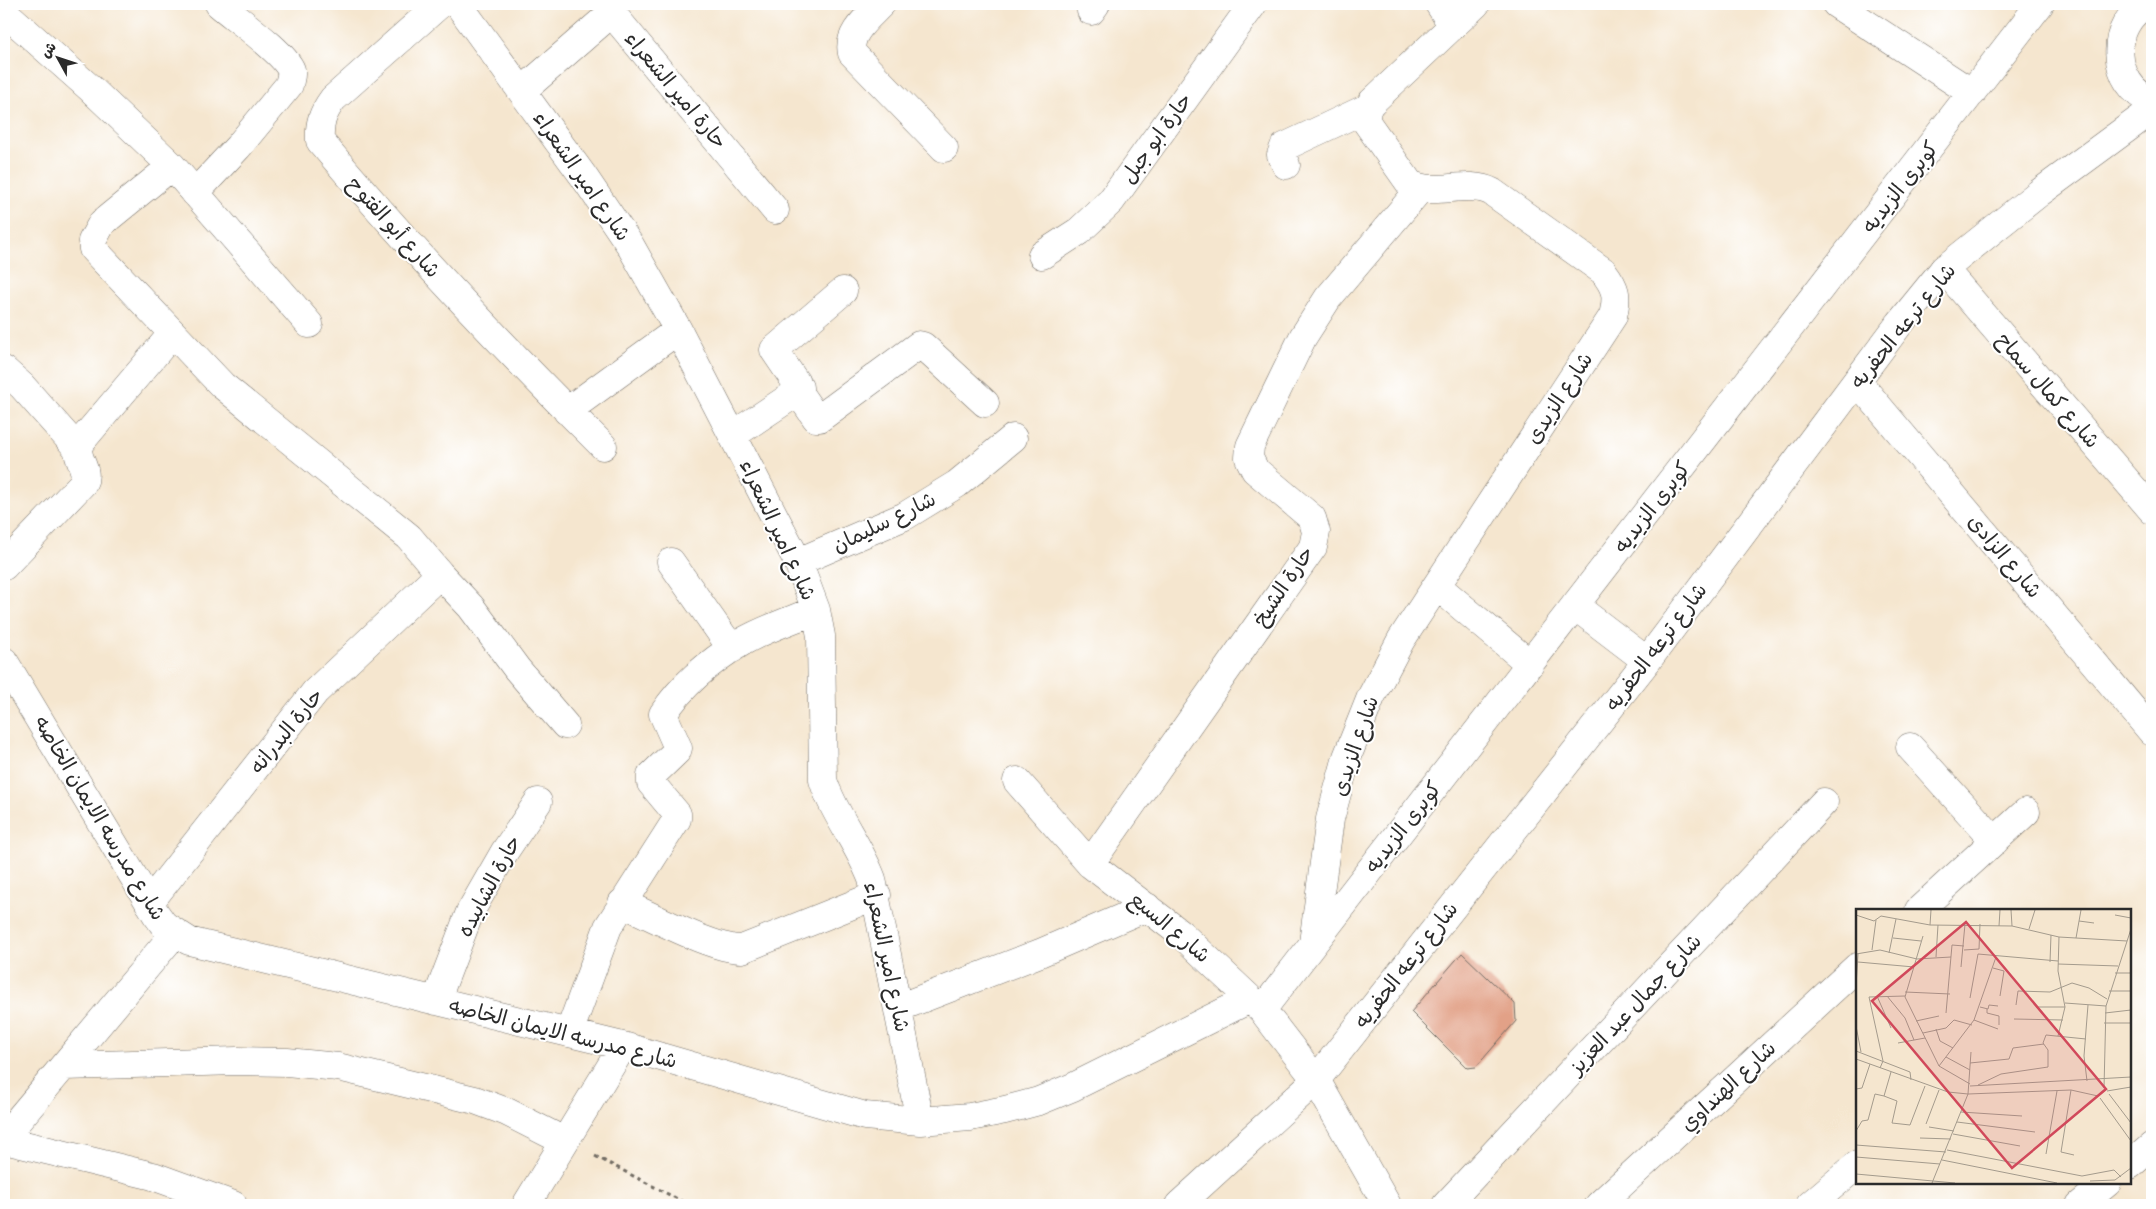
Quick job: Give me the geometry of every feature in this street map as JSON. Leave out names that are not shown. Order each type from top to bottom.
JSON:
[{"type":"street","points":[[195,192],[238,147],[289,85],[292,73],[288,64],[278,54],[219,4]]},
{"type":"street","name":"شارع أبو الفتوح","points":[[440,4],[332,99],[323,112],[319,125],[320,141],[424,262],[519,363],[603,446]]},
{"type":"street","name":"شارع امير الشعراء","points":[[458,4],[584,177],[630,245],[678,330],[798,562],[816,610],[821,636],[823,780],[830,801],[866,863],[877,895],[920,1121]]},
{"type":"street","points":[[882,4],[854,35],[850,45],[852,53],[944,148]]},
{"type":"street","name":"حارة ابو جبل","points":[[1042,255],[1079,231],[1110,201],[1253,4]]},
{"type":"street","points":[[1286,165],[1281,154],[1284,147],[1367,108],[1446,15],[1476,4]]},
{"type":"street","points":[[1836,4],[1972,94]]},
{"type":"street","name":"كوبرى الزيديه","points":[[1256,1004],[1313,944],[2040,4]]},
{"type":"street","points":[[2134,7],[2119,43],[2119,60],[2124,75],[2133,89],[2146,99],[2152,101]]},
{"type":"street","points":[[12,17],[172,166],[309,324]]},
{"type":"street","name":"حارة امير الشعراء","points":[[522,91],[607,17],[615,17],[775,210]]},
{"type":"street","points":[[1367,108],[1365,116],[1367,123],[1410,184],[1420,189]]},
{"type":"street","name":"شارع ترعه الحفريه","points":[[1179,1205],[1316,1080],[1647,661],[1900,323],[1944,269],[2039,193],[2152,110]]},
{"type":"street","points":[[172,166],[102,223],[92,240],[93,249],[99,258],[222,385],[409,537],[440,574],[471,606],[518,668],[565,725]]},
{"type":"street","name":"شارع الزيدى","points":[[1313,944],[1330,819],[1347,757],[1375,689],[1401,640],[1613,316],[1617,300],[1613,284],[1603,271],[1492,192],[1476,186],[1420,189]]},
{"type":"street","name":"حارة الشيخ","points":[[1090,864],[1313,547],[1316,532],[1312,518],[1255,470],[1249,458],[1250,446],[1303,337],[1328,298],[1420,189]]},
{"type":"street","name":"شارع كمال سماح","points":[[1944,269],[2152,510]]},
{"type":"street","points":[[843,291],[774,350],[799,387],[798,392],[818,419],[919,345],[923,346],[985,403]]},
{"type":"street","points":[[567,411],[678,330]]},
{"type":"street","points":[[77,448],[172,334]]},
{"type":"street","points":[[4,370],[22,386],[77,448],[85,473],[83,483],[4,566]]},
{"type":"street","name":"شارع الزادى","points":[[1857,381],[2152,732]]},
{"type":"street","points":[[733,435],[798,392]]},
{"type":"street","name":"شارع سليمان","points":[[798,562],[905,516],[957,484],[1013,438]]},
{"type":"street","points":[[671,562],[732,649]]},
{"type":"street","name":"حارة البدرانه","points":[[149,903],[315,692],[440,574]]},
{"type":"street","points":[[1437,586],[1530,664]]},
{"type":"street","points":[[1576,606],[1647,661]]},
{"type":"street","points":[[569,1033],[608,927],[677,819],[676,814],[651,783],[651,776],[677,752],[678,746],[663,714],[668,706],[700,673],[743,641],[816,610]]},
{"type":"street","name":"شارع مدرسه الايمان الخاصه","points":[[8,676],[164,925],[189,941],[623,1046],[865,1116],[920,1121],[970,1117],[1039,1101],[1256,1004]]},
{"type":"street","points":[[1910,746],[1995,841]]},
{"type":"street","name":"شارع السبع","points":[[1017,781],[1090,864],[1147,907],[1211,961],[1256,1004],[1316,1080],[1387,1205]]},
{"type":"street","name":"حارة الشابيده","points":[[436,1001],[470,912],[505,850],[538,802]]},
{"type":"street","name":"شارع جمال عبد العزيز","points":[[1446,1205],[1824,802]]},
{"type":"street","points":[[1920,909],[2026,812]]},
{"type":"street","points":[[622,903],[714,944],[732,949],[742,949],[877,895]]},
{"type":"street","points":[[898,1008],[1040,953],[1147,907]]},
{"type":"street","points":[[174,933],[4,1139],[153,1176],[233,1205]]},
{"type":"street","name":"شارع الهنداوي","points":[[1599,1205],[1856,968]]},
{"type":"street","points":[[526,1205],[623,1046]]},
{"type":"street","points":[[64,1066],[287,1062],[338,1067],[475,1100],[506,1112],[564,1142]]},
{"type":"street","points":[[2131,1163],[2152,1146]]},
{"type":"street","points":[[1810,1205],[1856,1167]]},
{"type":"street","points":[[2080,1205],[2107,1184]]},
{"type":"path","points":[[564,1142],[690,1205]]},
{"type":"building","points":[[1462,953],[1515,1004],[1516,1021],[1476,1067],[1467,1068],[1411,1012]]}]
